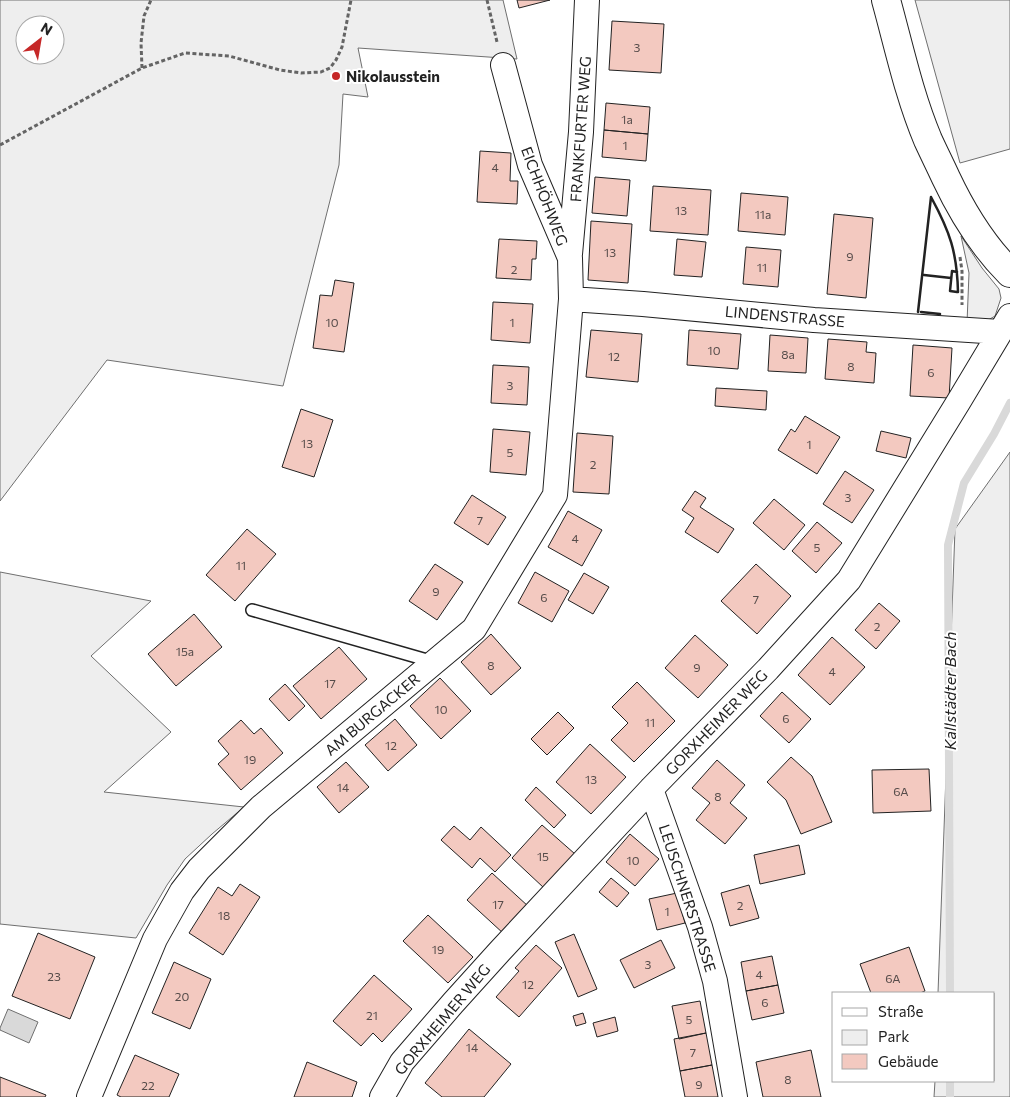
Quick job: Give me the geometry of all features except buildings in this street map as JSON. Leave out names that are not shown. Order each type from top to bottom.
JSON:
[{"type":"main road","points":[[886,0],[910,89],[928,139],[954,195],[972,226],[1010,273]]},
{"type":"street","name":"FRANKFURTER WEG","points":[[570,258],[581,132],[587,0]]},
{"type":"street","name":"EICHHÖHWEG","points":[[502,65],[530,165],[570,258],[571,299]]},
{"type":"street","name":"LINDENSTRASSE","points":[[571,299],[814,320],[960,328],[1005,324]]},
{"type":"street","name":"AM BURGACKER","points":[[89,1097],[155,939],[182,891],[199,869],[262,807],[474,628],[555,495],[571,299]]},
{"type":"street","name":"GORXHEIMER WEG","points":[[382,1097],[402,1062],[453,1003],[651,789],[768,669],[849,580],[1005,324]]},
{"type":"street","name":"LEUSCHNERSTRASSE","points":[[651,789],[700,927],[715,981],[735,1097]]},
{"type":"lane","points":[[252,610],[434,662]]},
{"type":"path","points":[[142,68],[141,43],[144,16],[151,0]]},
{"type":"path","points":[[0,145],[142,68],[185,53],[229,56],[280,70],[301,73],[321,72],[330,68],[342,47],[351,0]]},
{"type":"path","points":[[487,0],[502,65]]},
{"type":"path","points":[[960,254],[963,295],[960,328]]},
{"type":"green space","points":[[0,0],[503,0],[517,59],[358,48],[368,97],[343,94],[339,165],[283,386],[107,360],[0,501]]},
{"type":"green space","points":[[915,0],[1010,0],[1010,149],[960,163]]},
{"type":"green space","points":[[961,236],[982,268],[999,289],[1001,298],[995,316],[983,323],[967,323],[969,273]]},
{"type":"green space","points":[[1010,452],[1010,1097],[934,1097],[935,1082],[995,1082],[995,992],[938,992],[955,529]]},
{"type":"green space","points":[[0,572],[151,601],[91,656],[171,732],[104,792],[244,807],[185,859],[167,885],[136,938],[0,924]]},
{"type":"shaded area","points":[[8,1009],[38,1022],[29,1043],[0,1030]]},
{"type":"waterway","name":"Kallstädter Bach","points":[[950,992],[948,545],[964,483],[994,434],[1010,403]]},
{"type":"waterway","name":"Kallstädter Bach","points":[[950,1082],[950,1097]]},
{"type":"wall","points":[[931,197],[948,232],[956,265],[958,292]]},
{"type":"wall","points":[[918,312],[931,197]]},
{"type":"wall","points":[[957,272],[952,271],[950,291],[957,292]]},
{"type":"wall","points":[[924,275],[951,278]]},
{"type":"wall","points":[[921,312],[940,314]]},
{"type":"place","name":"Nikolausstein","points":[[336,76]]}]
